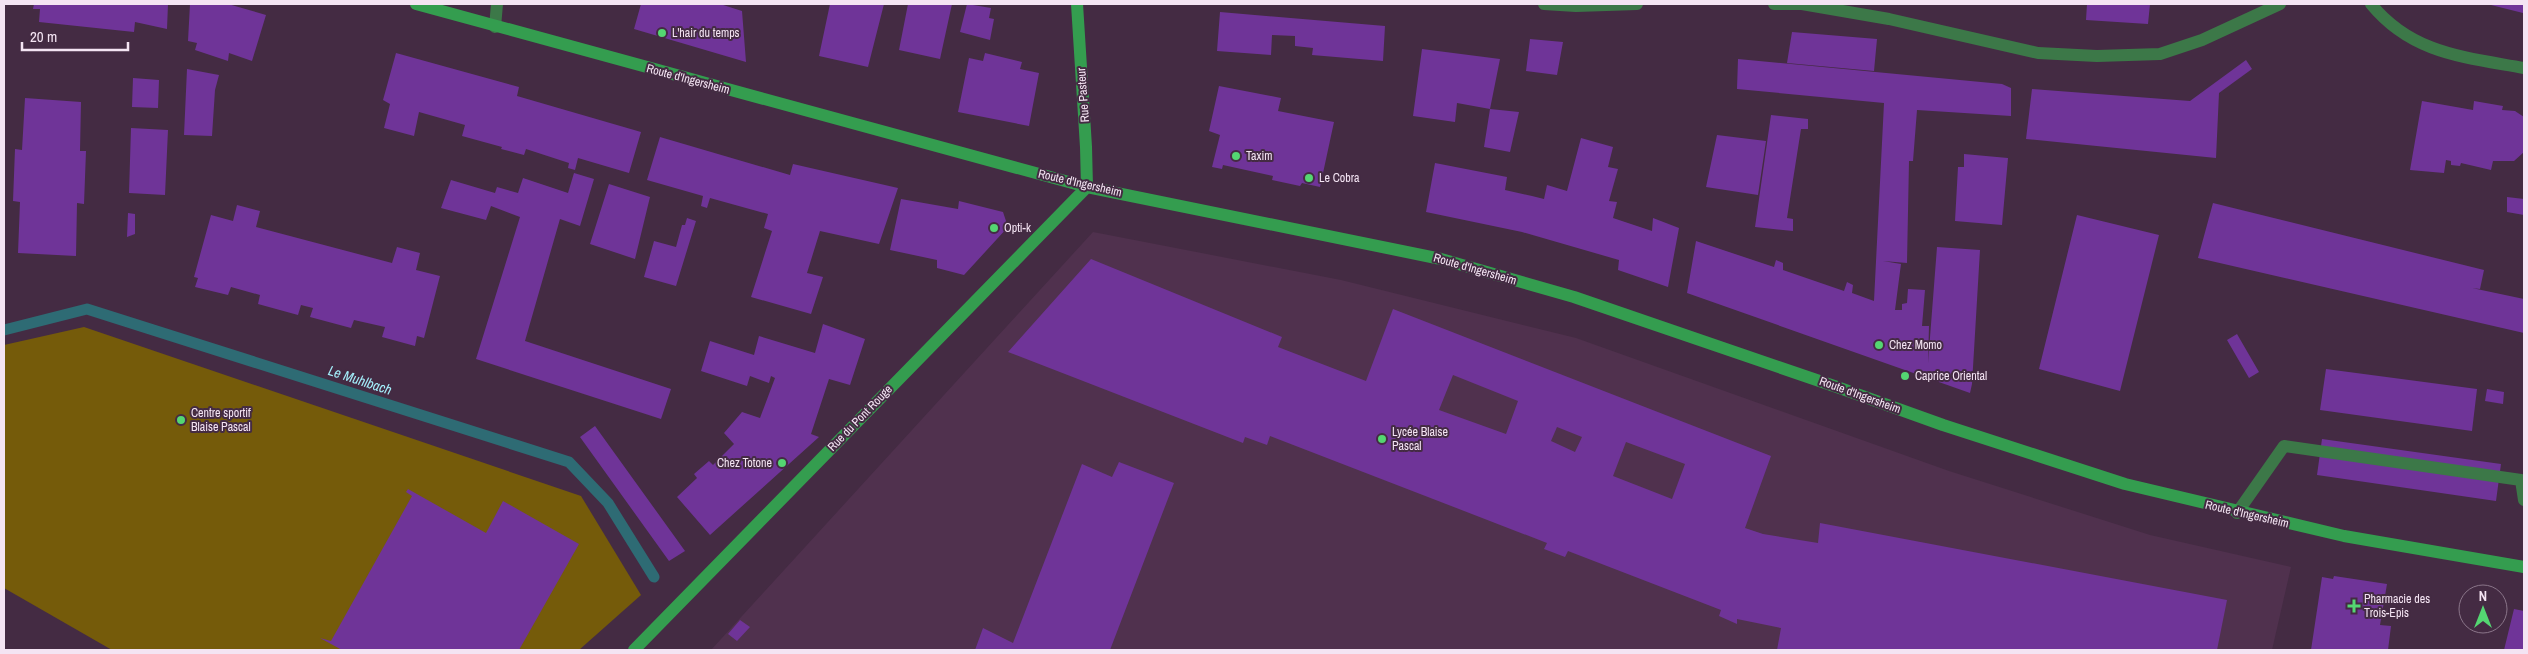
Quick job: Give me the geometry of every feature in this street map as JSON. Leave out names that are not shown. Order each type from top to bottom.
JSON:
[{"type":"main road","name":"Route d'Ingersheim","points":[[416,4],[1087,187],[1441,258],[1593,303],[1837,386],[1943,425],[2125,484],[2237,513],[2344,536],[2524,567]]},
{"type":"main road","name":"Rue Pasteur","points":[[1077,4],[1087,187]]},
{"type":"main road","name":"Rue du Pont Rouge","points":[[634,650],[1087,187]]},
{"type":"street","points":[[495,27],[497,4]]},
{"type":"street","points":[[1544,4],[1576,6],[1637,4]]},
{"type":"street","points":[[1774,4],[1802,4],[1889,18],[2038,53],[2097,56],[2160,54],[2202,40],[2280,4]]},
{"type":"street","points":[[2371,4],[2380,14],[2412,40],[2452,55],[2524,68]]},
{"type":"street","points":[[2237,513],[2284,446],[2521,480],[2524,500]]},
{"type":"shaded area","name":"Lycée Blaise Pascal","points":[[1093,232],[1341,280],[1576,338],[1949,471],[2150,535],[2291,567],[2272,650],[711,650]]},
{"type":"shaded area","name":"Centre sportif Blaise Pascal","points":[[84,327],[581,496],[641,595],[579,650],[112,650],[4,588],[4,345]]},
{"type":"building","points":[[34,4],[168,4],[167,29],[135,22],[134,32],[39,22],[40,9],[33,9]]},
{"type":"building","points":[[190,4],[228,4],[266,15],[252,61],[229,53],[228,61],[195,50],[197,43],[188,41]]},
{"type":"building","points":[[641,4],[720,4],[742,11],[746,62],[634,29]]},
{"type":"building","points":[[830,4],[884,4],[868,67],[819,56]]},
{"type":"building","points":[[908,4],[952,4],[940,59],[899,50]]},
{"type":"building","points":[[967,4],[991,8],[989,18],[994,19],[990,40],[960,32]]},
{"type":"building","points":[[2087,4],[2150,4],[2148,24],[2086,20]]},
{"type":"building","points":[[2487,4],[2524,4],[2524,8],[2523,13]]},
{"type":"building","points":[[1220,12],[1385,26],[1383,61],[1312,55],[1313,48],[1295,46],[1295,36],[1272,35],[1271,55],[1217,51]]},
{"type":"building","points":[[1792,32],[1877,39],[1874,71],[1787,63]]},
{"type":"building","points":[[1530,39],[1563,42],[1557,75],[1526,71]]},
{"type":"building","points":[[1422,49],[1500,59],[1490,109],[1457,103],[1455,122],[1413,116]]},
{"type":"building","points":[[396,53],[519,87],[517,96],[641,132],[629,173],[578,158],[575,170],[568,168],[569,163],[526,149],[524,155],[501,149],[502,147],[462,136],[465,125],[419,112],[414,136],[384,128],[390,104],[383,100]]},
{"type":"building","points":[[985,53],[1022,62],[1020,69],[1039,73],[1029,126],[958,112],[969,58],[983,61]]},
{"type":"building","points":[[1738,59],[2002,84],[2011,88],[2011,116],[1917,110],[1913,161],[1909,161],[1907,263],[1883,261],[1901,264],[1895,310],[1902,310],[1902,304],[1907,303],[1908,289],[1925,290],[1922,326],[1929,326],[1928,363],[1937,247],[1980,250],[1970,393],[1687,293],[1696,241],[1774,267],[1776,260],[1783,263],[1783,270],[1844,291],[1847,282],[1853,285],[1852,293],[1874,301],[1884,103],[1737,89]]},
{"type":"building","points":[[2246,60],[2252,69],[2219,93],[2216,158],[2026,139],[2032,89],[2190,101]]},
{"type":"building","points":[[187,69],[219,75],[215,90],[212,136],[184,135]]},
{"type":"building","points":[[133,78],[159,80],[158,108],[132,107]]},
{"type":"building","points":[[1219,86],[1281,98],[1278,111],[1334,122],[1320,187],[1302,183],[1300,186],[1272,180],[1273,176],[1223,165],[1222,169],[1212,167],[1220,135],[1209,131]]},
{"type":"building","points":[[25,98],[81,102],[80,151],[86,151],[84,204],[77,203],[76,256],[18,253],[20,202],[13,201],[15,149],[22,150]]},
{"type":"building","points":[[2422,101],[2473,110],[2474,101],[2503,106],[2502,110],[2515,111],[2524,117],[2524,152],[2514,161],[2493,161],[2491,170],[2461,163],[2460,166],[2451,165],[2451,161],[2446,160],[2444,173],[2410,170]]},
{"type":"building","points":[[1490,109],[1519,112],[1510,152],[1484,147]]},
{"type":"building","points":[[1771,115],[1808,119],[1808,129],[1801,129],[1787,218],[1793,219],[1793,231],[1755,227]]},
{"type":"building","points":[[131,128],[168,130],[165,195],[129,193]]},
{"type":"building","points":[[1717,135],[1766,141],[1758,195],[1706,187]]},
{"type":"building","points":[[660,137],[790,175],[793,164],[898,188],[879,244],[820,231],[807,273],[823,277],[811,314],[751,297],[772,231],[764,228],[768,214],[710,198],[707,208],[701,206],[703,196],[647,180]]},
{"type":"building","points":[[1581,138],[1613,147],[1608,167],[1618,169],[1609,201],[1617,202],[1613,218],[1652,231],[1653,218],[1679,228],[1668,287],[1618,270],[1619,260],[1522,232],[1426,212],[1435,163],[1507,177],[1505,190],[1544,199],[1547,185],[1567,191]]},
{"type":"building","points":[[1964,154],[2008,158],[2002,225],[1955,221],[1958,167],[1964,167]]},
{"type":"building","points":[[574,173],[594,179],[580,226],[560,219],[525,341],[671,389],[661,419],[476,359],[520,217],[491,206],[486,220],[441,208],[451,180],[495,193],[497,187],[518,193],[523,178],[568,193]]},
{"type":"building","points":[[609,184],[650,197],[635,259],[590,244]]},
{"type":"building","points":[[2507,197],[2524,199],[2524,215],[2507,212]]},
{"type":"building","points":[[901,199],[958,209],[959,201],[1003,212],[1008,227],[964,275],[937,268],[937,260],[890,250]]},
{"type":"building","points":[[2213,203],[2484,270],[2480,289],[2472,288],[2524,299],[2524,333],[2198,258]]},
{"type":"building","points":[[237,205],[260,211],[256,227],[392,263],[397,247],[420,253],[416,270],[440,276],[424,338],[417,336],[415,346],[382,337],[385,327],[354,320],[351,328],[310,317],[313,308],[301,305],[298,315],[258,304],[260,295],[231,287],[228,295],[195,287],[198,278],[194,277],[211,215],[233,221]]},
{"type":"building","points":[[128,213],[135,214],[135,234],[127,237]]},
{"type":"building","points":[[2077,215],[2159,235],[2120,391],[2039,369]]},
{"type":"building","points":[[687,218],[696,221],[676,286],[644,277],[654,241],[676,247],[682,225],[685,225]]},
{"type":"building","points":[[1091,259],[1282,337],[1278,347],[1366,381],[1393,309],[1771,456],[1745,528],[1763,534],[1818,543],[1820,523],[2227,600],[2217,650],[1777,650],[1781,628],[1737,619],[1737,624],[1719,616],[1721,610],[1568,551],[1565,557],[1544,549],[1547,543],[1270,436],[1267,445],[1245,437],[1243,443],[1008,352]],"holes":[[[1453,375],[1518,401],[1506,434],[1439,410]],[[1557,427],[1582,437],[1575,452],[1551,441]],[[1626,442],[1685,464],[1672,499],[1613,476]]]},
{"type":"building","points":[[823,324],[865,339],[850,385],[829,379],[811,434],[819,437],[710,535],[677,497],[697,478],[694,474],[709,461],[713,465],[734,444],[724,433],[742,412],[760,418],[775,378],[771,376],[769,383],[750,376],[747,386],[701,371],[710,341],[754,355],[759,336],[815,353]]},
{"type":"building","points":[[2237,334],[2259,372],[2249,378],[2227,340]]},
{"type":"building","points":[[2326,369],[2477,389],[2472,431],[2320,410]]},
{"type":"building","points":[[2487,389],[2504,392],[2503,404],[2485,401]]},
{"type":"building","points":[[595,426],[685,551],[669,561],[580,437]]},
{"type":"building","points":[[2322,439],[2501,464],[2496,501],[2317,475]]},
{"type":"building","points":[[1119,462],[1174,483],[1110,650],[975,650],[983,628],[1013,643],[1082,464],[1112,477]]},
{"type":"building","points":[[408,489],[486,533],[503,501],[579,544],[519,650],[342,650],[320,638],[331,641],[412,496],[406,492]]},
{"type":"building","points":[[2334,576],[2387,584],[2380,625],[2391,626],[2388,650],[2311,650],[2322,577],[2333,579]]},
{"type":"building","points":[[2514,609],[2524,611],[2524,650],[2504,650]]},
{"type":"building","points":[[740,620],[750,627],[737,641],[728,634]]},
{"type":"waterway","name":"Le Muhlbach","points":[[4,330],[87,309],[569,462],[608,503],[654,577]]},
{"type":"place","name":"L'hair du temps","points":[[662,33]]},
{"type":"place","name":"Taxim","points":[[1236,156]]},
{"type":"place","name":"Le Cobra","points":[[1309,178]]},
{"type":"place","name":"Opti-k","points":[[994,228]]},
{"type":"place","name":"Chez Momo","points":[[1879,345]]},
{"type":"place","name":"Caprice Oriental","points":[[1905,376]]},
{"type":"place","name":"Centre sportif Blaise Pascal","points":[[181,420]]},
{"type":"place","name":"Lycée Blaise Pascal","points":[[1382,439]]},
{"type":"place","name":"Chez Totone","points":[[782,463]]},
{"type":"place","name":"Pharmacie des Trois-Epis","points":[[2354,606]]}]
